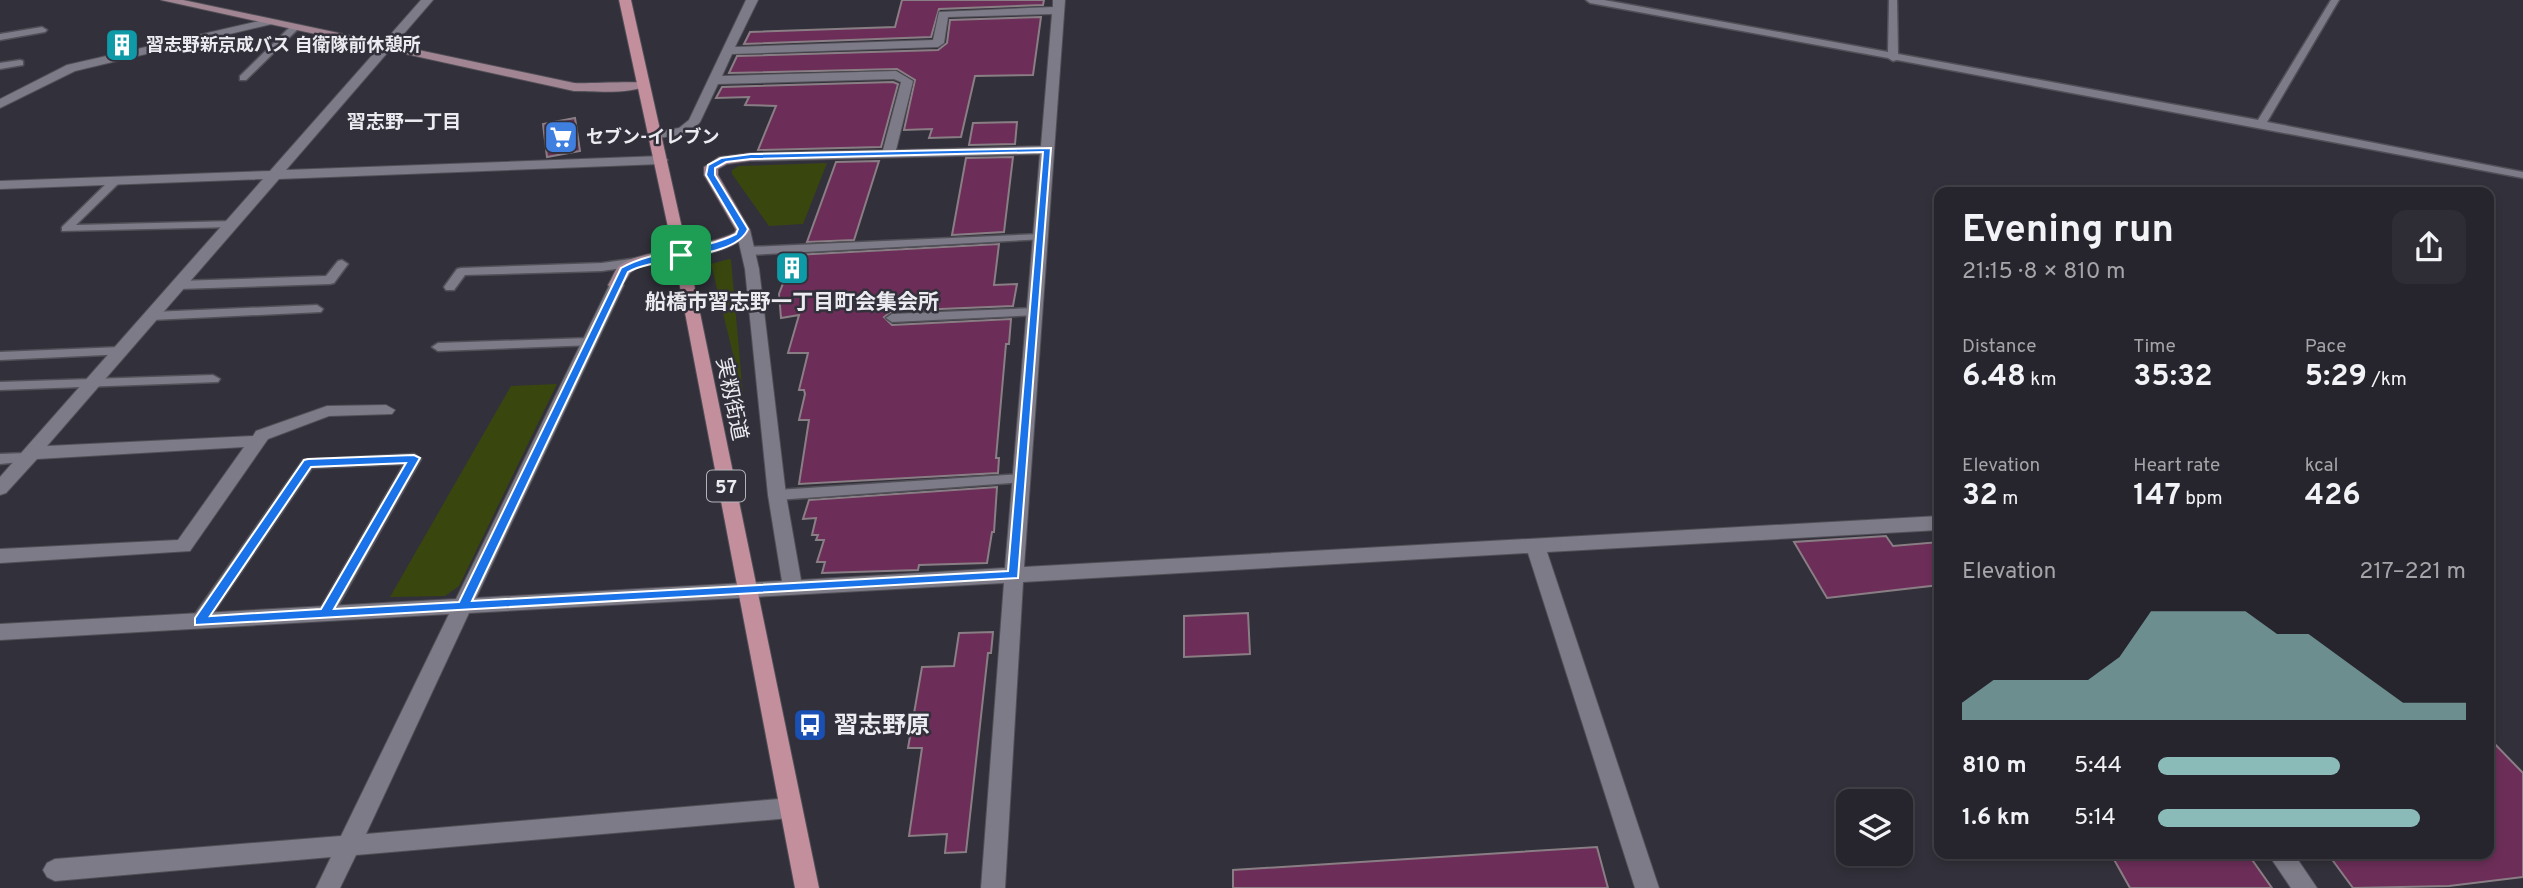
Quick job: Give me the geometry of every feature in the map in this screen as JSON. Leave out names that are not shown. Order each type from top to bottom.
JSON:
[{"type":"main road","name":"実籾街道","points":[[625,0],[681,255],[807,888]]},
{"type":"street","points":[[167,0],[585,89],[643,84]]},
{"type":"street","points":[[0,489],[427,0]]},
{"type":"street","points":[[655,136],[677,134],[689,128],[752,0]]},
{"type":"street","points":[[727,51],[938,43],[943,14],[1059,5],[1021,479],[993,888]]},
{"type":"street","points":[[0,104],[71,68],[268,22]]},
{"type":"street","points":[[713,80],[896,75],[907,80],[889,153]]},
{"type":"street","points":[[793,587],[777,495],[748,251],[743,229],[711,175],[711,167],[724,160],[751,157],[1048,150]]},
{"type":"street","points":[[0,185],[661,160]]},
{"type":"street","points":[[328,888],[624,271],[638,262],[681,255],[733,241],[740,236],[743,229]]},
{"type":"street","points":[[0,556],[183,546],[262,435],[327,411],[386,410]]},
{"type":"street","points":[[29,455],[258,442]]},
{"type":"street","points":[[0,632],[1934,523]]},
{"type":"street","points":[[1535,545],[1647,888]]},
{"type":"street","points":[[55,870],[790,808]]},
{"type":"street","points":[[2284,859],[2305,888]]},
{"type":"lane","points":[[1590,0],[1678,14],[1893,58],[2261,124],[2523,175]]},
{"type":"lane","points":[[1893,0],[1893,58]]},
{"type":"lane","points":[[2261,124],[2335,0]]},
{"type":"lane","points":[[243,78],[295,27]]},
{"type":"lane","points":[[0,37],[42,30]]},
{"type":"lane","points":[[0,66],[20,62]]},
{"type":"lane","points":[[115,181],[66,229],[233,224]]},
{"type":"lane","points":[[748,251],[1041,237]]},
{"type":"lane","points":[[450,287],[461,272],[602,267],[638,262]]},
{"type":"lane","points":[[179,285],[330,280],[342,264]]},
{"type":"lane","points":[[152,316],[317,309]]},
{"type":"lane","points":[[892,318],[1035,312]]},
{"type":"lane","points":[[438,347],[589,342]]},
{"type":"lane","points":[[0,356],[121,351]]},
{"type":"lane","points":[[0,386],[213,379]]},
{"type":"lane","points":[[0,459],[29,455]]},
{"type":"lane","points":[[199,621],[308,463],[414,458],[325,614]]},
{"type":"lane","points":[[777,495],[1021,479]]},
{"type":"green space","points":[[827,163],[803,224],[769,226],[732,174],[732,170],[739,166]]},
{"type":"green space","points":[[731,260],[743,395],[711,264]]},
{"type":"green space","points":[[557,384],[459,586],[445,596],[390,597],[511,386]]},
{"type":"building","points":[[902,0],[1044,0],[1043,5],[939,9],[931,37],[744,44],[750,32],[895,27]]},
{"type":"building","points":[[1041,17],[1033,75],[975,76],[961,137],[929,138],[932,129],[904,130],[915,80],[897,69],[729,73],[737,56],[938,50],[947,43],[950,20]]},
{"type":"building","points":[[898,84],[881,147],[758,150],[776,106],[745,105],[749,97],[716,98],[722,87]]},
{"type":"building","name":"セブン-イレブン","points":[[575,118],[580,151],[547,157],[543,124]]},
{"type":"building","points":[[1017,122],[1015,144],[969,145],[973,123]]},
{"type":"building","points":[[1013,157],[1004,232],[952,235],[966,158]]},
{"type":"building","points":[[879,161],[854,240],[807,242],[836,162]]},
{"type":"building","points":[[999,244],[994,285],[1017,284],[1013,306],[892,311],[884,317],[892,325],[1011,319],[1009,344],[1006,344],[996,458],[999,458],[998,473],[799,484],[809,420],[799,420],[805,394],[804,390],[799,390],[808,353],[788,353],[799,315],[781,318],[779,294],[794,255]]},
{"type":"building","points":[[997,487],[994,532],[987,563],[919,565],[918,570],[822,573],[825,562],[817,562],[824,540],[816,540],[818,535],[812,535],[816,518],[803,519],[809,500]]},
{"type":"building","points":[[1886,536],[1893,546],[1934,542],[1934,586],[1827,598],[1794,542]]},
{"type":"building","points":[[1248,613],[1250,654],[1184,657],[1184,616]]},
{"type":"building","points":[[993,632],[991,653],[988,653],[966,852],[945,853],[947,834],[909,836],[922,748],[908,748],[922,667],[954,666],[959,633]]},
{"type":"building","points":[[2494,743],[2523,773],[2523,877],[2449,886],[2353,888],[2332,859],[2494,859]]},
{"type":"building","points":[[1597,847],[1608,888],[1233,888],[1233,870]]},
{"type":"building","points":[[2114,859],[2252,859],[2272,888],[2130,888]]},
{"type":"place","name":"習志野新京成バス 自衛隊前休憩所","points":[[122,45]]},
{"type":"place","name":"セブン-イレブン","points":[[561,137]]},
{"type":"place","name":"船橋市習志野一丁目町会集会所","points":[[792,268]]},
{"type":"place","name":"習志野原","points":[[810,725]]},
{"type":"district","name":"習志野一丁目","points":[[404,121]]},
{"type":"route","points":[[681,255],[638,262],[624,271],[463,606],[394,610],[199,621],[308,463],[414,458],[325,614],[1014,575],[1048,150],[740,157],[717,162],[711,167],[711,175],[743,229],[740,236],[733,241],[681,255]]}]
